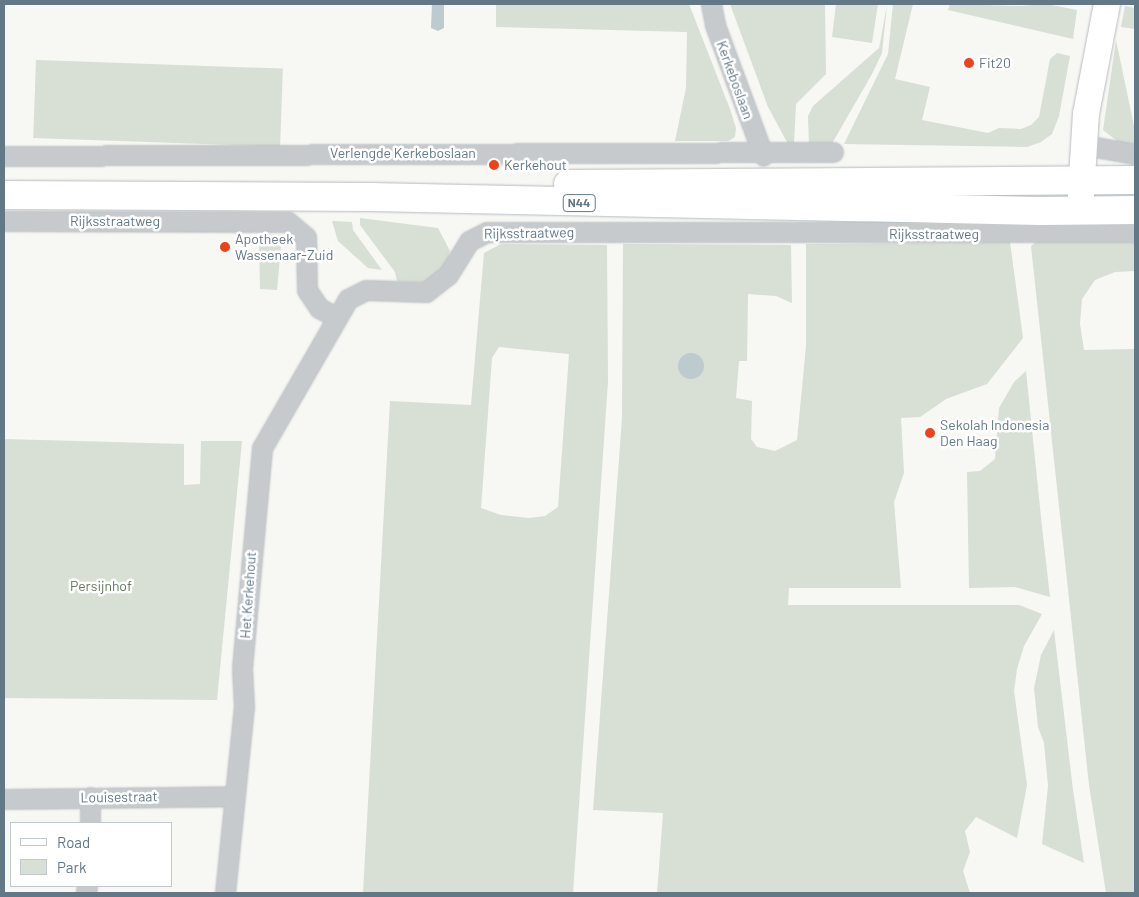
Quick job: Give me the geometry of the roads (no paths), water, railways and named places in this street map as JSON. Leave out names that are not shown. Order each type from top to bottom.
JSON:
[{"type":"main road","name":"N44","points":[[4,179],[585,184],[1135,180]]},
{"type":"main road","name":"Rijksstraatweg","points":[[4,195],[370,197],[727,207],[1135,210]]},
{"type":"street","name":"Kerkeboslaan","points":[[710,4],[715,25],[763,155]]},
{"type":"street","points":[[1080,211],[1086,114],[1107,4]]},
{"type":"street","points":[[1084,144],[1135,154]]},
{"type":"street","name":"Verlengde Kerkeboslaan","points":[[4,156],[295,153],[763,155],[832,152]]},
{"type":"street","name":"Rijksstraatweg","points":[[4,221],[288,222],[306,236],[307,290],[319,308],[336,317],[348,299],[366,290],[426,292],[432,289],[448,275],[469,240],[480,233],[1135,232]]},
{"type":"street","name":"Het Kerkehout","points":[[225,893],[244,707],[242,668],[262,448],[336,317]]},
{"type":"street","name":"Louisestraat","points":[[4,799],[234,796]]},
{"type":"street","points":[[90,797],[90,822]]},
{"type":"place","name":"Fit20","points":[[969,63]]},
{"type":"place","name":"Kerkehout","points":[[494,165]]},
{"type":"place","name":"Apotheek Wassenaar-Zuid","points":[[225,247]]},
{"type":"place","name":"Sekolah Indonesia Den Haag","points":[[930,433]]},
{"type":"park label","name":"Persijnhof","points":[[101,586]]}]
